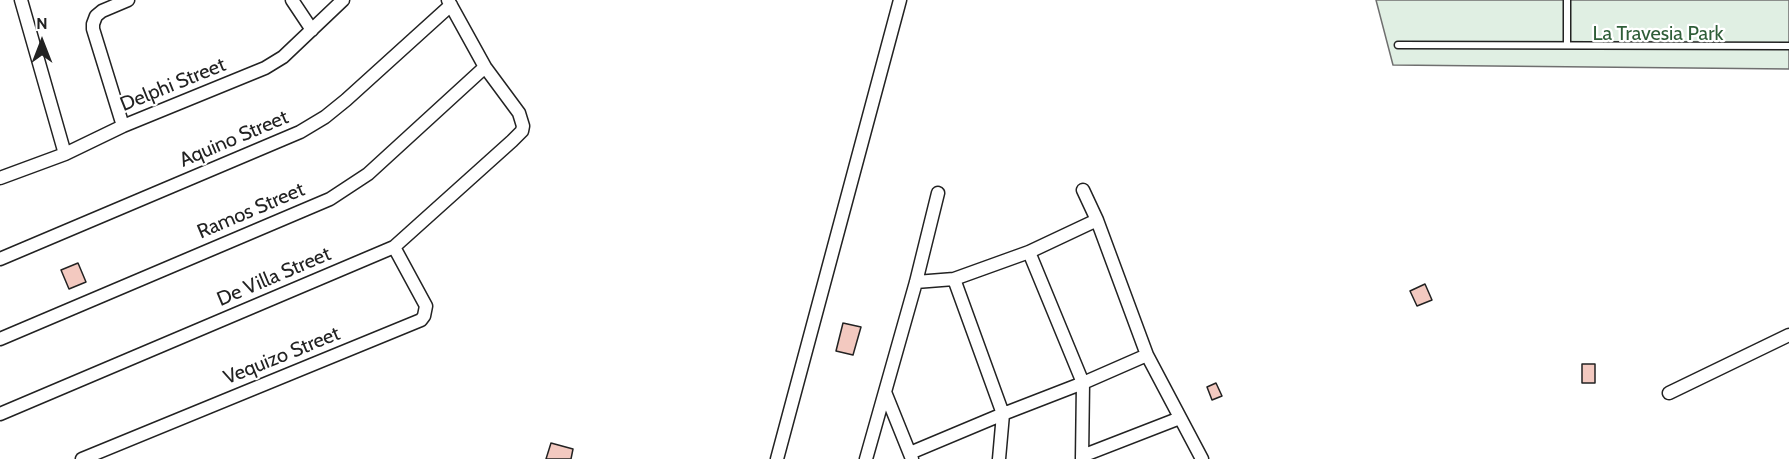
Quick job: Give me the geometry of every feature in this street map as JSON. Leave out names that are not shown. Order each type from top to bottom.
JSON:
[{"type":"street","points":[[21,0],[65,154]]},
{"type":"street","points":[[123,126],[93,24],[96,16],[102,11],[128,0]]},
{"type":"street","points":[[292,0],[312,30]]},
{"type":"street","name":"Delphi Street","points":[[0,178],[65,154],[123,126],[265,68],[282,57],[343,0]]},
{"type":"street","points":[[777,459],[900,0]]},
{"type":"street","points":[[450,2],[485,67]]},
{"type":"street","name":"Aquino Street","points":[[0,259],[300,132],[326,117],[346,100],[450,2]]},
{"type":"street","name":"De Villa Street","points":[[0,414],[394,247],[522,131],[522,120],[519,113],[485,67]]},
{"type":"street","name":"Ramos Street","points":[[0,339],[330,199],[368,174],[485,67]]},
{"type":"street","points":[[1083,190],[1097,220],[1147,355],[1202,459]]},
{"type":"street","points":[[866,459],[916,282],[938,193]]},
{"type":"street","points":[[916,282],[954,279],[1029,252],[1097,220]]},
{"type":"street","name":"Vequizo Street","points":[[82,459],[421,320],[426,306],[394,247]]},
{"type":"street","points":[[1029,252],[1083,383],[1082,458],[1180,418]]},
{"type":"street","points":[[954,279],[1003,414],[999,459]]},
{"type":"street","points":[[1669,393],[1789,335]]},
{"type":"street","points":[[885,392],[911,456],[1003,414],[1147,355]]},
{"type":"lane","points":[[1566,0],[1567,45]]},
{"type":"lane","points":[[1398,45],[1789,46]]},
{"type":"green space","name":"La Travesia Park","points":[[1376,0],[1789,0],[1789,69],[1393,65]]},
{"type":"building","points":[[78,263],[86,282],[69,289],[61,270]]},
{"type":"building","points":[[1425,284],[1432,300],[1417,306],[1410,291]]},
{"type":"building","points":[[843,323],[861,327],[853,355],[836,351]]},
{"type":"building","points":[[1582,364],[1595,364],[1595,383],[1582,383]]},
{"type":"building","points":[[1216,383],[1222,396],[1212,400],[1207,387]]},
{"type":"building","points":[[551,443],[573,449],[571,459],[546,459]]}]
